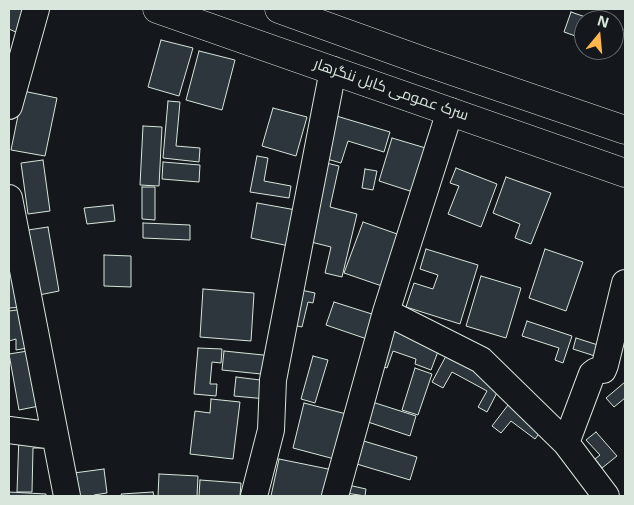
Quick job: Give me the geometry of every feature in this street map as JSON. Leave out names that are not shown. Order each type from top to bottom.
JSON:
[{"type":"highway","name":"سرک عمومی کابل ننگرهار","points":[[157,9],[195,15],[332,70],[625,173]]},
{"type":"highway","points":[[279,9],[426,62],[625,130]]},
{"type":"street","points":[[9,106],[36,9]]},
{"type":"street","points":[[254,496],[271,430],[273,380],[332,70]]},
{"type":"street","points":[[339,496],[386,312],[450,111]]},
{"type":"street","points":[[9,198],[67,496]]},
{"type":"street","points":[[566,443],[592,374],[603,370],[605,365],[625,283]]},
{"type":"street","points":[[386,312],[481,360],[566,443],[606,496]]},
{"type":"street","points":[[9,430],[55,436]]},
{"type":"building","points":[[9,9],[27,9],[18,33],[9,29]]},
{"type":"building","points":[[571,12],[574,13],[574,36],[564,32]]},
{"type":"building","points":[[161,40],[193,48],[179,96],[148,87]]},
{"type":"building","points":[[199,51],[235,60],[222,110],[186,100]]},
{"type":"building","points":[[23,91],[57,98],[45,156],[11,150]]},
{"type":"building","points":[[168,101],[180,102],[176,146],[200,148],[199,162],[163,158]]},
{"type":"building","points":[[273,108],[307,117],[296,156],[262,146]]},
{"type":"building","points":[[333,115],[390,132],[384,152],[348,141],[341,163],[320,157]]},
{"type":"building","points":[[143,126],[162,127],[159,186],[140,185]]},
{"type":"building","points":[[392,138],[429,149],[416,193],[379,181]]},
{"type":"building","points":[[257,156],[268,158],[264,181],[291,186],[289,198],[250,192]]},
{"type":"building","points":[[43,160],[50,211],[28,214],[21,163]]},
{"type":"building","points":[[163,162],[200,165],[199,182],[162,179]]},
{"type":"building","points":[[322,162],[339,166],[330,207],[357,214],[342,277],[325,273],[331,247],[303,240]]},
{"type":"building","points":[[456,168],[497,184],[481,227],[448,214],[459,186],[450,183]]},
{"type":"building","points":[[365,169],[377,171],[373,190],[362,188]]},
{"type":"building","points":[[506,177],[551,193],[531,244],[515,238],[520,224],[493,213]]},
{"type":"building","points":[[142,187],[155,187],[155,220],[142,219]]},
{"type":"building","points":[[257,203],[296,210],[289,246],[251,238]]},
{"type":"building","points":[[113,205],[115,221],[87,224],[84,208]]},
{"type":"building","points":[[363,222],[400,235],[382,286],[344,273]]},
{"type":"building","points":[[143,223],[190,225],[190,240],[143,238]]},
{"type":"building","points":[[48,227],[59,291],[39,295],[28,230]]},
{"type":"building","points":[[426,249],[478,265],[460,324],[406,307],[414,283],[433,289],[438,275],[420,269]]},
{"type":"building","points":[[545,249],[583,262],[566,311],[529,298]]},
{"type":"building","points":[[104,255],[131,256],[131,287],[104,286]]},
{"type":"building","points":[[16,266],[24,307],[9,308],[9,268]]},
{"type":"building","points":[[481,276],[521,288],[506,338],[466,326]]},
{"type":"building","points":[[203,289],[254,293],[251,341],[200,337]]},
{"type":"building","points":[[301,290],[315,293],[313,303],[308,302],[302,327],[293,325]]},
{"type":"building","points":[[334,302],[375,315],[367,339],[326,325]]},
{"type":"building","points":[[25,309],[33,347],[16,350],[16,339],[9,341],[9,311]]},
{"type":"building","points":[[527,321],[572,336],[563,363],[555,360],[559,348],[522,336]]},
{"type":"building","points":[[390,323],[439,349],[431,370],[415,364],[416,359],[393,351],[387,368],[375,364]]},
{"type":"building","points":[[576,338],[601,346],[598,357],[573,349]]},
{"type":"building","points":[[198,348],[222,349],[221,363],[212,362],[210,384],[217,384],[216,396],[194,394]]},
{"type":"building","points":[[34,350],[44,405],[19,410],[9,354]]},
{"type":"building","points":[[224,351],[273,356],[271,375],[222,370]]},
{"type":"building","points":[[313,356],[328,360],[315,403],[301,399]]},
{"type":"building","points":[[446,356],[501,385],[487,412],[478,407],[487,391],[452,372],[443,388],[432,382]]},
{"type":"building","points":[[415,368],[432,374],[418,415],[402,410]]},
{"type":"building","points":[[236,377],[268,381],[266,399],[234,396]]},
{"type":"building","points":[[625,382],[625,398],[614,407],[606,398]]},
{"type":"building","points":[[211,399],[240,402],[233,459],[190,454],[195,411],[210,413]]},
{"type":"building","points":[[366,400],[416,416],[410,436],[359,419]]},
{"type":"building","points":[[304,403],[354,416],[342,461],[293,448]]},
{"type":"building","points":[[508,405],[541,431],[535,439],[511,421],[501,433],[492,426]]},
{"type":"building","points":[[596,432],[617,456],[602,468],[595,459],[600,455],[586,440]]},
{"type":"building","points":[[19,436],[43,436],[43,448],[33,448],[32,492],[17,492]]},
{"type":"building","points":[[357,439],[417,457],[410,480],[350,462]]},
{"type":"building","points":[[279,459],[333,470],[328,496],[271,496]]},
{"type":"building","points":[[104,469],[107,493],[94,496],[77,496],[74,473]]},
{"type":"building","points":[[159,474],[198,476],[197,496],[158,496]]},
{"type":"building","points":[[200,480],[241,483],[240,496],[199,496]]},
{"type":"building","points":[[348,485],[366,489],[365,496],[346,493]]},
{"type":"building","points":[[9,492],[46,494],[46,496],[9,496]]},
{"type":"building","points":[[153,492],[154,496],[122,496],[121,494]]}]
